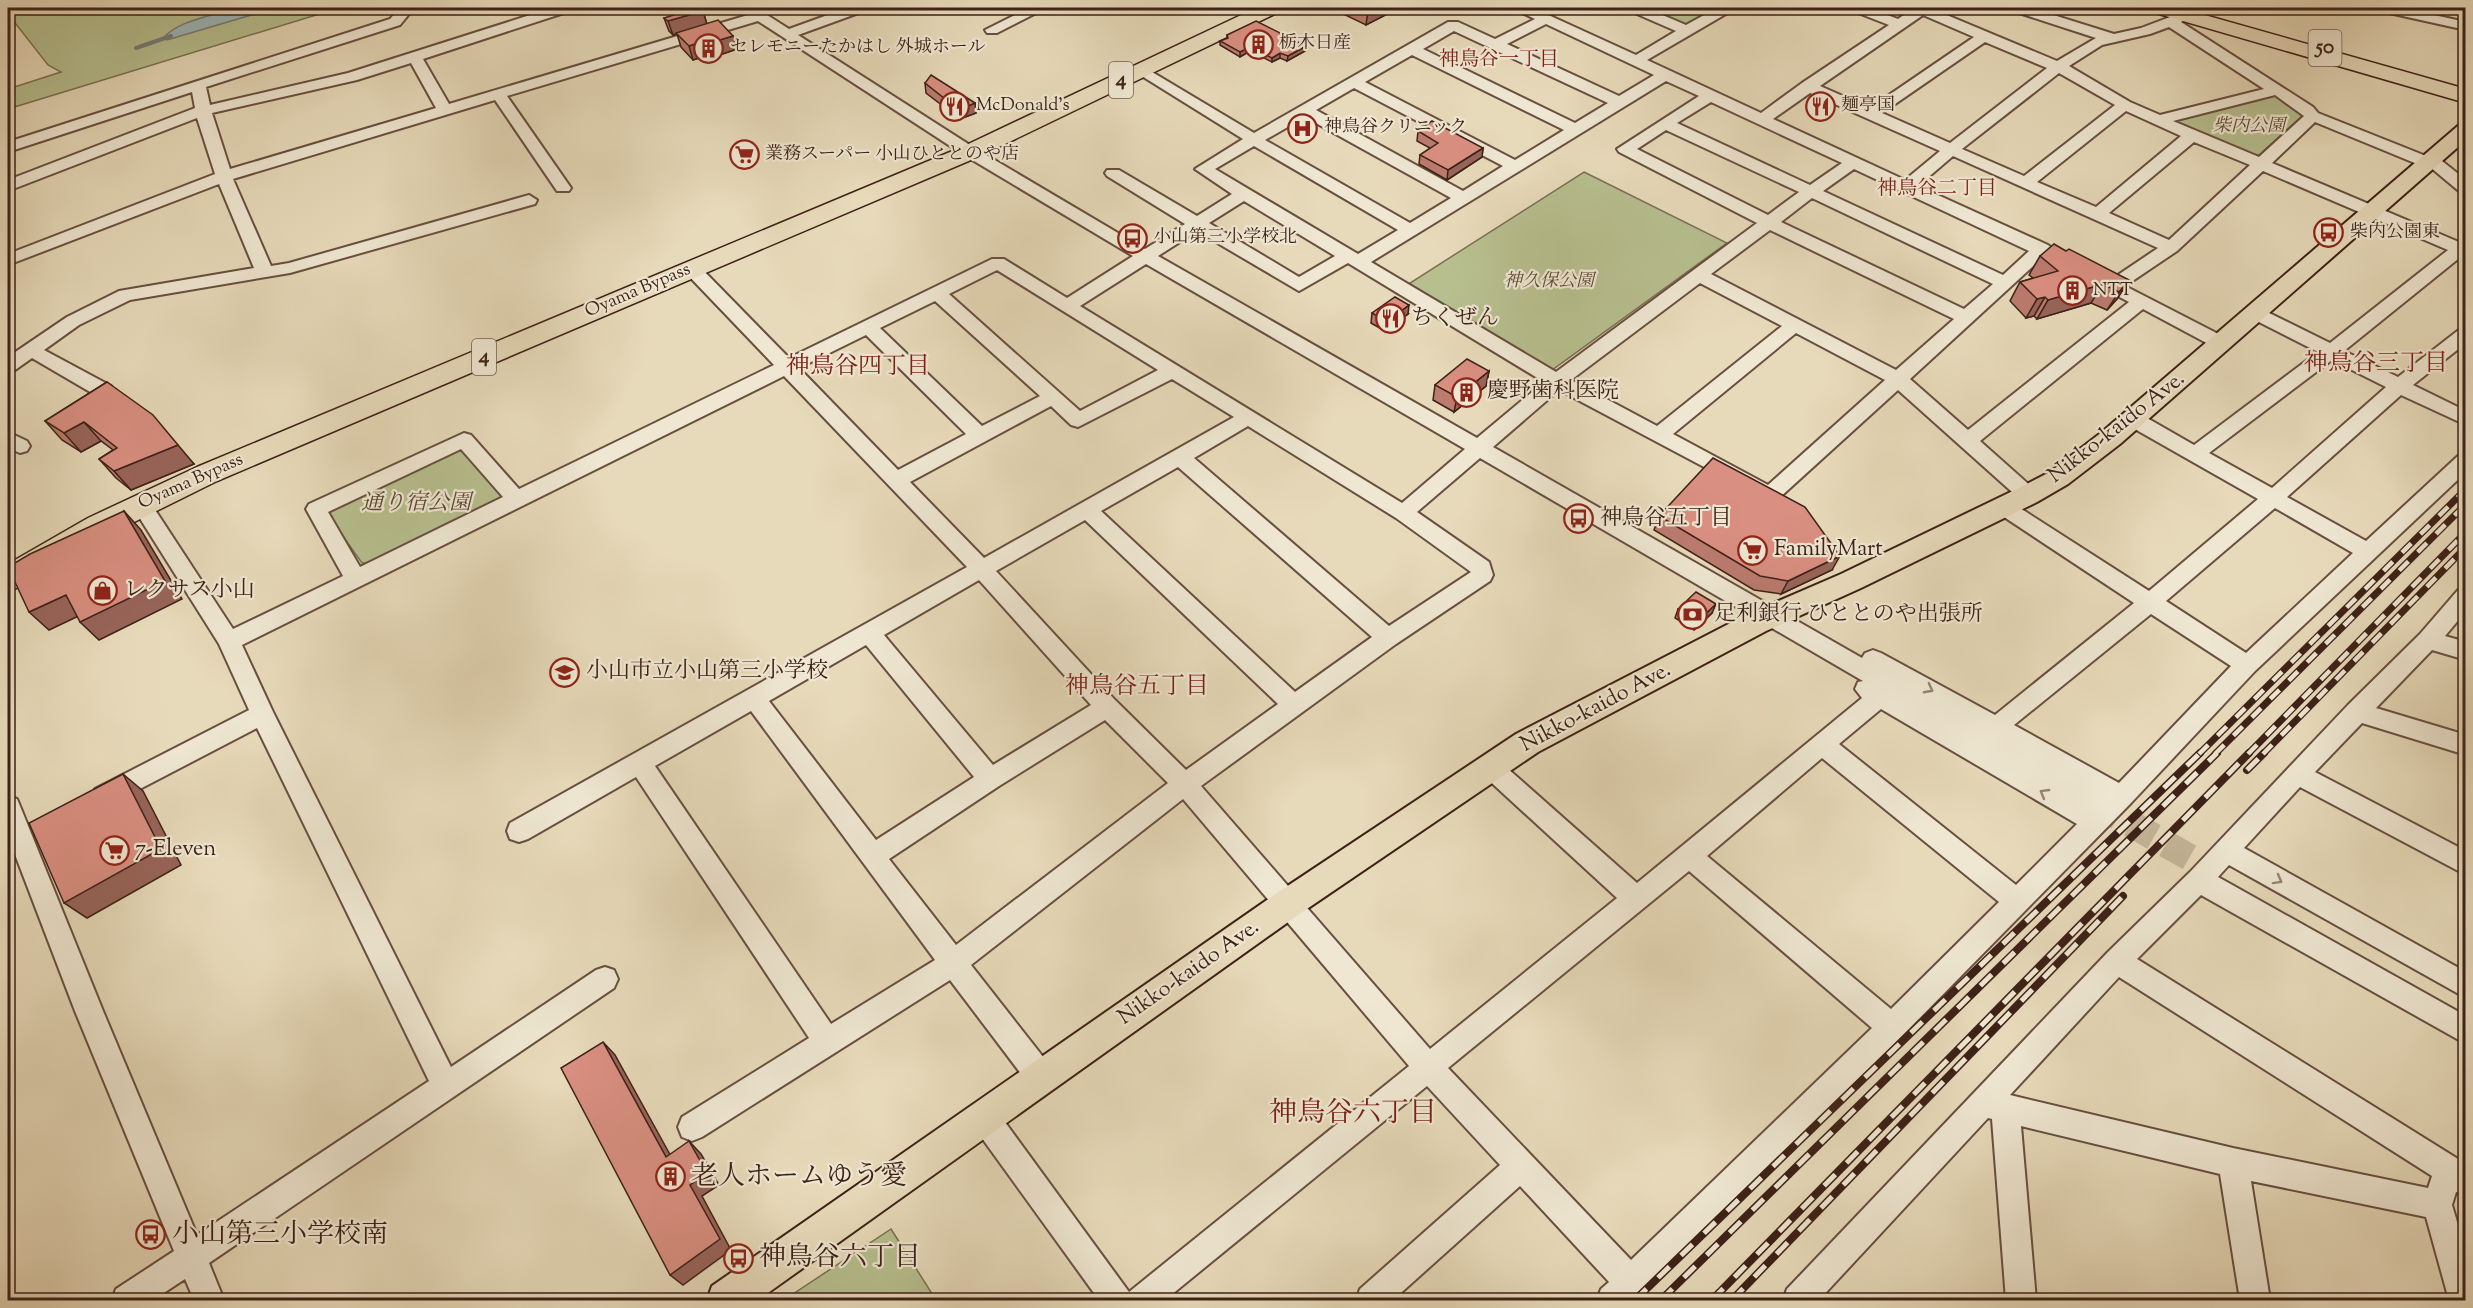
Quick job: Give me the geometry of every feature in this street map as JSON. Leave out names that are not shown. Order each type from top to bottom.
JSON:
[{"type":"highway","name":"Oyama Bypass","points":[[8,579],[141,504],[207,474],[970,152],[1272,8]]},
{"type":"highway","name":"50","points":[[2210,8],[2466,80]]},
{"type":"highway","name":"50","points":[[2175,13],[2466,88]]},
{"type":"highway","points":[[2175,13],[2466,96]]},
{"type":"main road","name":"Nikko-kaido Ave.","points":[[726,1300],[1286,905],[1490,767],[1569,719],[1775,620],[2059,478],[2133,419],[2466,129]]},
{"type":"street","points":[[8,147],[395,22],[406,8]]},
{"type":"street","points":[[8,186],[202,111],[352,77],[565,8]]},
{"type":"street","points":[[787,34],[859,8]]},
{"type":"street","points":[[992,30],[1040,8]]},
{"type":"street","points":[[1523,8],[1852,163],[2042,249],[2221,343]]},
{"type":"street","points":[[1635,8],[1687,31]]},
{"type":"street","points":[[1636,61],[1726,8]]},
{"type":"street","points":[[1858,8],[1898,24]]},
{"type":"street","points":[[1761,120],[1922,8],[2074,74],[2125,105],[2161,119],[2192,135],[2463,250],[2195,454]]},
{"type":"street","points":[[2024,8],[2112,38]]},
{"type":"street","points":[[2385,8],[2466,26]]},
{"type":"street","points":[[8,260],[225,176],[498,94],[753,12],[970,152],[1145,256],[1775,620],[2095,813]]},
{"type":"street","points":[[1906,188],[2058,67],[2097,42],[2175,13],[2277,90],[2308,110],[2313,116],[2430,161],[2466,189]]},
{"type":"street","points":[[1496,44],[1546,19]]},
{"type":"street","points":[[1619,102],[1454,25],[1203,169],[1557,381],[1770,495],[2042,249]]},
{"type":"street","points":[[1871,114],[1984,36]]},
{"type":"street","points":[[1412,49],[1574,129]]},
{"type":"street","points":[[415,57],[444,109]]},
{"type":"street","points":[[1142,70],[1252,139],[1410,230]]},
{"type":"street","points":[[1113,173],[1299,285],[1410,230],[1665,75]]},
{"type":"street","points":[[1353,82],[1515,166]]},
{"type":"street","points":[[198,85],[202,111],[225,176],[264,271]]},
{"type":"street","points":[[1807,86],[2171,247]]},
{"type":"street","points":[[2161,119],[2277,90]]},
{"type":"street","points":[[498,94],[563,188]]},
{"type":"street","points":[[1709,96],[1625,149],[1770,223],[1965,317]]},
{"type":"street","points":[[2026,182],[2125,105]]},
{"type":"street","points":[[1305,110],[1462,198]]},
{"type":"street","points":[[2113,286],[2171,247],[2313,116]]},
{"type":"street","points":[[1665,123],[2005,283]]},
{"type":"street","points":[[2098,214],[2192,135]]},
{"type":"street","points":[[1403,513],[1557,381],[1852,163]]},
{"type":"street","points":[[1068,305],[1245,194]]},
{"type":"street","points":[[8,366],[73,321],[125,295],[290,268],[529,200]]},
{"type":"street","points":[[229,640],[356,580],[998,263],[1403,513],[1481,568],[1482,575],[1388,638],[1185,784],[952,964],[692,1127]]},
{"type":"street","points":[[692,268],[982,569],[1107,707],[1185,784],[1286,905],[1428,1067],[1521,1166],[1622,1292],[1892,1027],[2016,900],[2095,813],[2122,796],[2247,665],[2466,460]]},
{"type":"street","points":[[1699,275],[1898,379],[2028,495]]},
{"type":"street","points":[[937,293],[1078,420],[1171,371]]},
{"type":"street","points":[[1967,441],[2142,301]]},
{"type":"street","points":[[2255,313],[2466,418]]},
{"type":"street","points":[[1658,436],[1794,325]]},
{"type":"street","points":[[868,327],[980,436]]},
{"type":"street","points":[[1997,726],[2151,604],[2274,499],[2399,386],[2466,333]]},
{"type":"street","points":[[31,350],[104,391]]},
{"type":"street","points":[[896,480],[1053,397]]},
{"type":"street","points":[[519,831],[641,764],[1248,418]]},
{"type":"street","points":[[2133,419],[2368,552]]},
{"type":"street","points":[[356,580],[316,509],[464,440],[517,500]]},
{"type":"street","points":[[1180,457],[1388,638]]},
{"type":"street","points":[[141,504],[229,640],[262,714],[446,1085]]},
{"type":"street","points":[[2002,507],[2247,665]]},
{"type":"street","points":[[1087,510],[1294,705]]},
{"type":"street","points":[[1798,1300],[1994,1106],[2117,961],[2215,868],[2297,774],[2428,640],[2466,596]]},
{"type":"street","points":[[1775,620],[1787,642],[1880,698],[2095,813]]},
{"type":"street","points":[[1775,620],[1821,630],[2122,796]]},
{"type":"street","points":[[870,634],[990,779]]},
{"type":"street","points":[[2428,640],[2466,651]]},
{"type":"street","points":[[754,698],[874,855],[952,964],[1041,1077]]},
{"type":"street","points":[[1141,1300],[1689,856],[1880,698]]},
{"type":"street","points":[[874,855],[990,779],[1107,707]]},
{"type":"street","points":[[2356,712],[2466,745]]},
{"type":"street","points":[[84,806],[262,714]]},
{"type":"street","points":[[1823,745],[2016,900]]},
{"type":"street","points":[[641,764],[827,1042]]},
{"type":"street","points":[[1490,767],[1635,898]]},
{"type":"street","points":[[2297,774],[2466,864]]},
{"type":"street","points":[[8,806],[24,838],[89,1011],[209,1300]]},
{"type":"street","points":[[1689,856],[1892,1027]]},
{"type":"street","points":[[2215,868],[2466,986]]},
{"type":"street","points":[[2215,868],[2466,1014]]},
{"type":"street","points":[[2215,868],[2466,1031]]},
{"type":"street","points":[[2117,961],[2457,1176],[2437,1205]]},
{"type":"street","points":[[127,1300],[605,979]]},
{"type":"street","points":[[1994,1106],[2233,1162],[2437,1205]]},
{"type":"street","points":[[1994,1106],[2021,1300]]},
{"type":"street","points":[[984,1117],[1117,1300]]},
{"type":"street","points":[[2233,1162],[2255,1300]]},
{"type":"street","points":[[1371,1300],[1521,1166]]},
{"type":"street","points":[[2437,1205],[2464,1300]]},
{"type":"green space","points":[[8,8],[339,8],[8,109],[8,89],[61,72],[48,65],[8,14]]},
{"type":"green space","points":[[1642,8],[1719,8],[1687,27]]},
{"type":"green space","name":"柴内公園","points":[[2276,95],[2302,111],[2301,117],[2259,155],[2249,154],[2177,122],[2177,117]]},
{"type":"green space","name":"神久保公園","points":[[1584,172],[1727,243],[1552,370],[1407,285]]},
{"type":"green space","name":"通り宿公園","points":[[466,445],[505,492],[502,502],[376,563],[362,563],[327,514],[331,507]]},
{"type":"green space","points":[[891,1229],[936,1300],[784,1300]]},
{"type":"water","points":[[231,8],[275,8],[167,40],[164,37],[179,26]]},
{"type":"building","points":[[696,8],[703,11],[668,21],[664,18]]},
{"type":"building","points":[[1359,8],[1375,8],[1368,11]]},
{"type":"building","points":[[718,20],[733,36],[703,45],[701,42],[689,46],[676,33]]},
{"type":"building","name":"栃木日産","points":[[1256,21],[1306,46],[1288,56],[1280,53],[1272,58],[1250,47],[1240,52],[1220,41],[1228,38],[1227,35]]},
{"type":"building","points":[[931,75],[975,103],[959,110],[925,83]]},
{"type":"building","points":[[1432,121],[1483,148],[1448,170],[1420,155],[1438,143],[1418,131]]},
{"type":"building","points":[[2054,244],[2066,251],[2069,249],[2129,280],[2119,292],[2103,284],[2048,300],[2045,297],[2037,299],[2020,282],[2058,271],[2040,256]]},
{"type":"building","points":[[1395,297],[1409,305],[1386,322],[1372,313]]},
{"type":"building","points":[[1467,359],[1489,371],[1457,397],[1435,385]]},
{"type":"building","points":[[107,382],[153,415],[178,445],[114,471],[99,459],[117,448],[84,422],[64,433],[45,421]]},
{"type":"building","name":"FamilyMart","points":[[1713,458],[1805,507],[1840,556],[1788,581],[1760,576],[1659,516]]},
{"type":"building","name":"レクサス小山","points":[[124,511],[165,581],[80,622],[66,595],[29,612],[8,567],[30,554]]},
{"type":"building","points":[[1696,592],[1716,604],[1698,621],[1678,609]]},
{"type":"building","name":"7-Eleven","points":[[123,774],[161,849],[64,903],[29,823]]},
{"type":"building","name":"老人ホームゆう愛","points":[[603,1042],[666,1157],[689,1141],[707,1173],[690,1185],[720,1239],[670,1275],[561,1068]]},
{"type":"waterway","points":[[136,48],[171,36]]},
{"type":"tunnel","points":[[2095,803],[2220,875]]},
{"type":"railway","points":[[2199,754],[2466,489]]},
{"type":"railway","points":[[2215,754],[2466,504]]},
{"type":"railway","points":[[2248,754],[2466,532]]},
{"type":"railway","points":[[2263,754],[2466,547]]},
{"type":"railway","points":[[1635,1300],[2200,753]]},
{"type":"railway","points":[[1661,1300],[2217,753]]},
{"type":"railway","points":[[1712,1300],[2249,753]]},
{"type":"railway","points":[[2247,770],[2263,754]]},
{"type":"railway","points":[[1732,1300],[2123,896]]},
{"type":"place","name":"栃木日産","points":[[1258,44]]},
{"type":"place","name":"セレモニーたかはし 外城ホール","points":[[709,48]]},
{"type":"place","name":"McDonald's","points":[[955,106]]},
{"type":"place","name":"麺亭国","points":[[1820,106]]},
{"type":"place","name":"神鳥谷クリニック","points":[[1303,128]]},
{"type":"place","name":"業務スーパー 小山ひととのや店","points":[[744,155]]},
{"type":"place","name":"柴内公園東","points":[[2329,233]]},
{"type":"place","name":"小山第三小学校北","points":[[1132,238]]},
{"type":"place","name":"NTT","points":[[2072,291]]},
{"type":"place","name":"ちくぜん","points":[[1390,319]]},
{"type":"place","name":"慶野歯科医院","points":[[1466,392]]},
{"type":"place","name":"神鳥谷五丁目","points":[[1579,519]]},
{"type":"place","name":"FamilyMart","points":[[1753,550]]},
{"type":"place","name":"レクサス小山","points":[[103,591]]},
{"type":"place","name":"足利銀行 ひととのや出張所","points":[[1693,615]]},
{"type":"place","name":"小山市立小山第三小学校","points":[[565,672]]},
{"type":"place","name":"7-Eleven","points":[[114,850]]},
{"type":"place","name":"老人ホームゆう愛","points":[[670,1177]]},
{"type":"place","name":"小山第三小学校南","points":[[151,1235]]},
{"type":"place","name":"神鳥谷六丁目","points":[[738,1258]]},
{"type":"district","name":"神鳥谷一丁目","points":[[1499,60]]},
{"type":"district","name":"神鳥谷二丁目","points":[[1937,189]]},
{"type":"district","name":"神鳥谷三丁目","points":[[2376,364]]},
{"type":"district","name":"神鳥谷四丁目","points":[[858,367]]},
{"type":"district","name":"神鳥谷五丁目","points":[[1137,687]]},
{"type":"district","name":"神鳥谷六丁目","points":[[1353,1114]]}]
